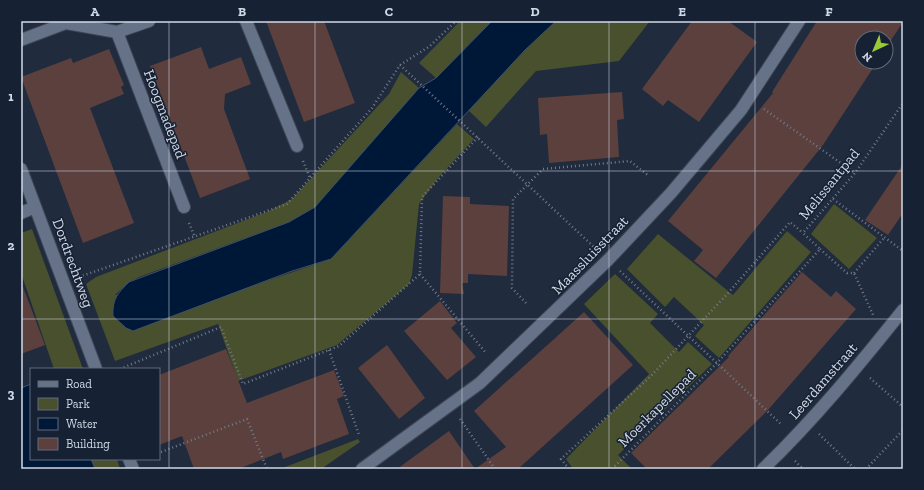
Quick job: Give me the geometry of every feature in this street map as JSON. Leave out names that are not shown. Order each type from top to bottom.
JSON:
[{"type":"street","points":[[21,40],[66,23],[117,32],[149,21]]},
{"type":"street","points":[[246,21],[297,146]]},
{"type":"street","name":"Maassluisstraat","points":[[362,469],[480,383],[608,260],[671,193],[741,110],[799,21]]},
{"type":"street","name":"Hoogmadepad","points":[[117,32],[184,207]]},
{"type":"street","name":"Dordrechtweg","points":[[21,169],[96,368]]},
{"type":"street","points":[[21,213],[35,207]]},
{"type":"street","name":"Leerdamstraat","points":[[763,469],[795,438],[857,367],[903,310]]},
{"type":"path","points":[[64,283],[287,204],[372,108],[400,65],[430,46],[456,21]]},
{"type":"path","points":[[400,65],[718,362],[795,438]]},
{"type":"path","points":[[748,98],[856,173]]},
{"type":"path","name":"Melissantpad","points":[[854,273],[847,273],[803,233],[856,173],[903,103]]},
{"type":"path","points":[[478,137],[422,197],[420,274],[498,367]]},
{"type":"path","points":[[526,303],[512,288],[513,199],[542,169],[630,161],[649,176]]},
{"type":"path","points":[[833,199],[903,251]]},
{"type":"path","points":[[569,469],[561,459],[651,376],[689,336],[790,222],[805,235]]},
{"type":"path","points":[[882,336],[854,273],[884,238]]},
{"type":"path","points":[[718,362],[820,249]]},
{"type":"path","points":[[122,368],[221,328],[243,384],[339,346],[420,274]]},
{"type":"path","points":[[329,350],[359,435]]},
{"type":"path","name":"Moerkapellepad","points":[[612,469],[718,362]]},
{"type":"path","points":[[857,367],[903,407]]},
{"type":"path","points":[[450,405],[495,469]]},
{"type":"path","points":[[161,452],[247,419],[267,469]]},
{"type":"path","points":[[808,423],[855,469]]},
{"type":"path","points":[[866,469],[903,430]]},
{"type":"green space","points":[[460,21],[492,21],[436,78],[419,63]]},
{"type":"green space","points":[[556,21],[650,21],[619,61],[536,71],[486,127],[468,110],[525,50]]},
{"type":"green space","points":[[401,72],[419,88],[315,207],[289,222],[139,277],[129,282],[115,295],[240,290],[331,259],[457,124],[474,139],[439,177],[419,204],[412,275],[409,284],[337,345],[238,381],[218,324],[115,361],[86,284],[96,277],[269,211],[292,199],[389,94]]},
{"type":"green space","points":[[834,204],[877,238],[849,269],[811,234]]},
{"type":"green space","points":[[32,229],[83,368],[54,368],[21,273],[21,233]]},
{"type":"green space","points":[[787,231],[811,252],[719,358],[695,336],[704,325],[674,297],[665,307],[627,269],[658,234],[733,295]]},
{"type":"green space","points":[[615,274],[658,314],[650,323],[679,352],[688,342],[712,364],[618,455],[632,469],[573,469],[566,459],[649,374],[584,304]]},
{"type":"green space","points":[[358,439],[360,442],[321,469],[280,469]]},
{"type":"green space","points":[[91,460],[117,460],[120,469],[95,469]]},
{"type":"water","points":[[492,21],[556,21],[525,50],[331,259],[292,271],[133,331],[126,328],[113,316],[116,297],[129,282],[289,222],[315,207],[419,88],[436,78]]},
{"type":"water","points":[[30,384],[30,460],[91,460],[95,469],[21,469],[21,388]]},
{"type":"building","points":[[266,21],[324,21],[355,103],[304,122]]},
{"type":"building","points":[[692,21],[728,21],[757,42],[699,122],[668,100],[663,106],[642,89]]},
{"type":"building","points":[[817,21],[903,22],[894,36],[894,30],[854,30],[854,70],[872,70],[823,145],[716,278],[694,261],[703,250],[668,221],[773,93],[772,92]]},
{"type":"building","points":[[201,47],[209,69],[241,57],[251,84],[225,94],[224,109],[250,179],[200,198],[150,66]]},
{"type":"building","points":[[109,49],[124,85],[121,87],[124,94],[90,108],[134,223],[83,243],[21,77],[71,58],[73,63]]},
{"type":"building","points":[[622,92],[624,119],[617,120],[619,157],[549,163],[547,134],[540,135],[538,98]]},
{"type":"building","points":[[903,164],[903,213],[888,235],[865,220]]},
{"type":"building","points":[[443,196],[470,197],[470,204],[509,206],[507,276],[468,274],[468,283],[462,283],[464,294],[440,293]]},
{"type":"building","points":[[802,272],[831,297],[836,291],[856,309],[768,410],[708,469],[647,469],[631,453],[729,357],[728,356]]},
{"type":"building","points":[[21,287],[23,287],[45,345],[21,354]]},
{"type":"building","points":[[440,301],[457,323],[451,328],[476,357],[447,380],[404,331]]},
{"type":"building","points":[[584,312],[633,365],[518,469],[475,469],[506,447],[474,411]]},
{"type":"building","points":[[387,345],[425,398],[399,419],[358,368]]},
{"type":"building","points":[[226,349],[247,403],[334,370],[344,396],[337,399],[349,434],[283,459],[281,452],[238,469],[194,469],[182,436],[160,445],[160,375]]},
{"type":"building","points":[[449,431],[475,469],[397,469]]}]
